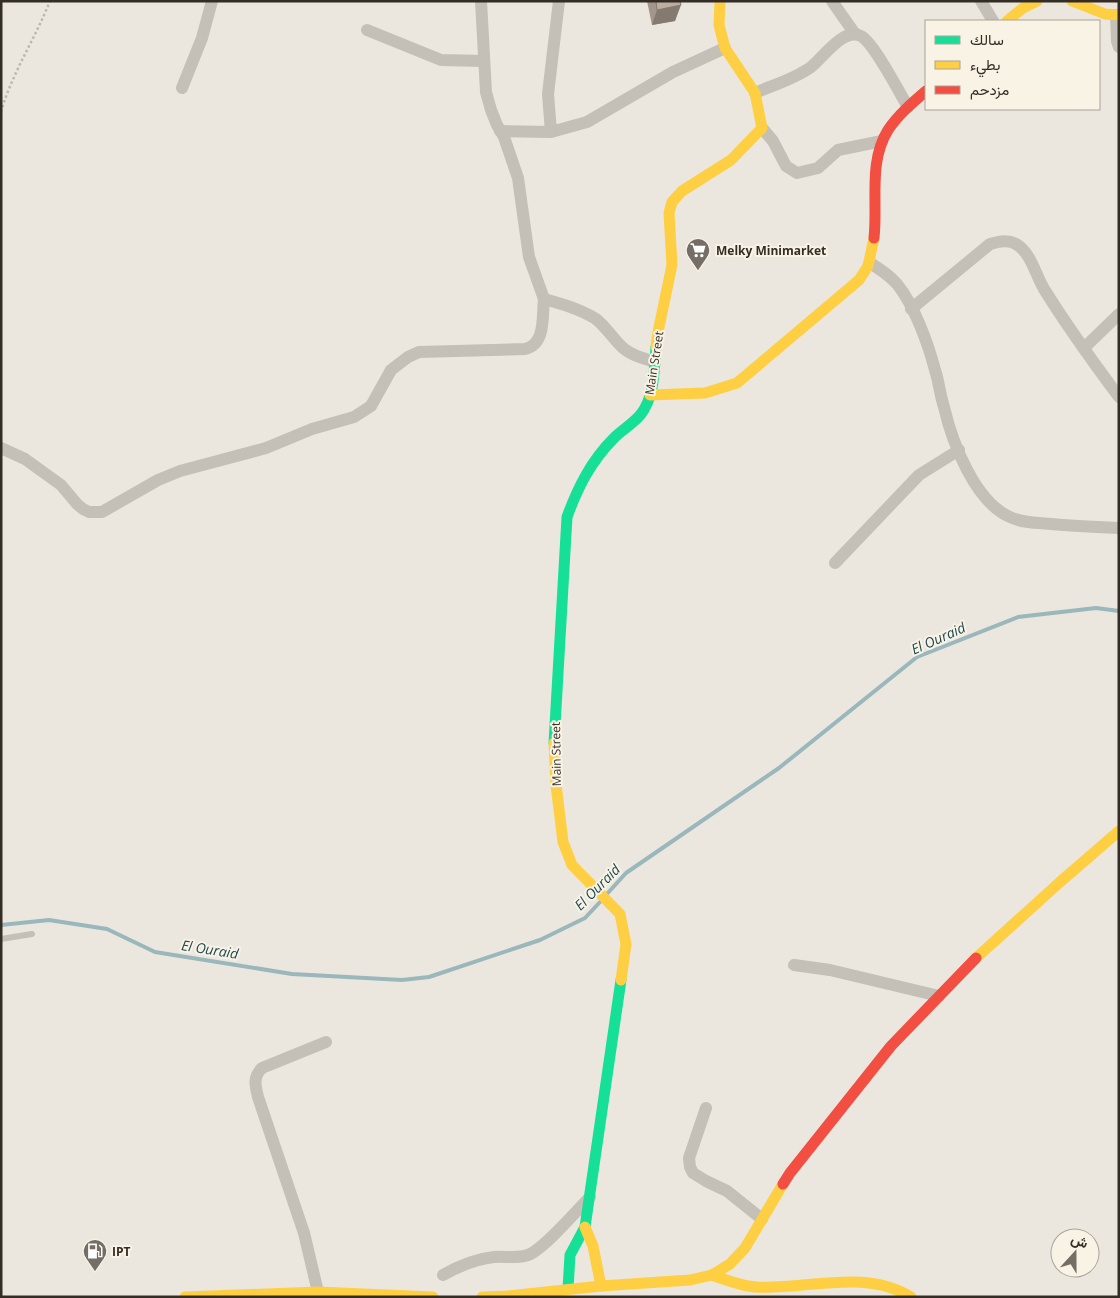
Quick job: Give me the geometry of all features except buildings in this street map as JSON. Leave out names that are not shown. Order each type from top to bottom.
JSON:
[{"type":"street","points":[[182,88],[202,38],[212,1]]},
{"type":"street","points":[[1,448],[26,460],[61,485],[83,509],[89,512],[102,512],[158,480],[180,471],[266,448],[312,429],[354,417],[371,406],[391,370],[408,357],[419,352],[532,348],[538,341],[541,333],[544,299],[529,257],[518,178],[504,137],[491,110],[486,92],[481,1]]},
{"type":"street","points":[[720,1],[718,25],[725,48],[755,93],[762,128],[773,140],[786,166],[797,173],[818,168],[838,150],[882,141]]},
{"type":"street","points":[[832,1],[855,34],[864,38],[874,50],[908,107]]},
{"type":"street","points":[[981,1],[992,20]]},
{"type":"street","points":[[1008,20],[1023,8],[1037,1]]},
{"type":"street","points":[[1072,1],[1099,12],[1118,15],[1117,41],[1119,47]]},
{"type":"street","points":[[551,132],[548,94],[560,2]]},
{"type":"street","points":[[367,30],[441,60],[484,61]]},
{"type":"street","points":[[755,93],[811,67],[836,43],[844,37],[855,34]]},
{"type":"street","points":[[500,131],[551,132],[587,122],[673,72],[725,48]]},
{"type":"street","points":[[650,395],[706,393],[722,390],[737,383],[854,285],[870,263],[873,252],[877,166],[882,141],[890,126],[925,92]]},
{"type":"street","name":"Main Street","points":[[590,1197],[614,1039],[624,960],[624,929],[620,914],[577,871],[569,859],[563,842],[557,800],[554,739],[567,517],[578,488],[593,464],[606,446],[641,414],[650,395],[658,332],[672,266],[669,213],[672,202],[682,192],[731,160],[762,128]]},
{"type":"street","points":[[911,309],[990,244],[1002,240],[1009,241],[1019,246],[1027,256],[1043,288],[1119,397]]},
{"type":"street","points":[[870,263],[886,273],[905,296],[935,370],[944,408],[959,450],[976,485],[996,510],[1012,518],[1037,523],[1119,528]]},
{"type":"street","points":[[544,299],[578,310],[595,319],[610,331],[621,346],[636,356],[655,362]]},
{"type":"street","points":[[1084,348],[1119,314]]},
{"type":"street","points":[[835,563],[919,475],[959,450]]},
{"type":"street","points":[[482,1297],[690,1280],[712,1275],[730,1264],[745,1248],[790,1173],[891,1046],[1005,931],[1119,831]]},
{"type":"street","points":[[794,965],[830,970],[939,996]]},
{"type":"street","points":[[318,1292],[304,1233],[254,1081],[262,1068],[326,1042]]},
{"type":"street","points":[[706,1108],[689,1158],[693,1173],[727,1191],[762,1219]]},
{"type":"street","points":[[549,1292],[557,1274],[585,1227],[590,1197]]},
{"type":"street","points":[[443,1275],[467,1262],[494,1257],[519,1257],[533,1253],[590,1197]]},
{"type":"street","points":[[585,1227],[593,1246],[601,1286]]},
{"type":"street","points":[[568,1289],[570,1255]]},
{"type":"street","points":[[712,1275],[742,1285],[776,1292],[809,1284],[864,1284],[896,1287],[912,1297]]},
{"type":"street","points":[[185,1297],[318,1292],[433,1297]]},
{"type":"lane","points":[[1,939],[32,934]]},
{"type":"path","points":[[1,112],[6,94],[40,28],[50,1]]},
{"type":"waterway","name":"El Ouraid","points":[[606,895],[626,873],[779,768],[917,657],[1018,617],[1096,608],[1119,611]]},
{"type":"waterway","name":"El Ouraid","points":[[1,925],[49,920],[107,929],[155,952],[292,974],[402,980],[429,977],[540,940],[585,918],[600,902]]},
{"type":"traffic: fast","points":[[554,743],[567,517],[581,485],[598,456],[646,407],[653,382],[656,347]]},
{"type":"traffic: fast","points":[[568,1289],[570,1255],[585,1227],[621,980]]},
{"type":"traffic: slow","points":[[656,347],[672,265],[669,213],[672,202],[682,191],[731,160],[762,128],[755,93],[725,48],[719,25],[720,1]]},
{"type":"traffic: slow","points":[[1008,20],[1023,8],[1037,1]]},
{"type":"traffic: slow","points":[[1072,1],[1105,14],[1119,15]]},
{"type":"traffic: slow","points":[[650,395],[705,393],[737,383],[859,280],[868,266],[874,238]]},
{"type":"traffic: slow","points":[[554,743],[556,785],[563,842],[572,865],[620,914],[626,944],[621,980]]},
{"type":"traffic: slow","points":[[976,958],[1119,831]]},
{"type":"traffic: slow","points":[[482,1297],[690,1280],[712,1275],[730,1264],[745,1248],[783,1184]]},
{"type":"traffic: slow","points":[[585,1227],[593,1246],[601,1286]]},
{"type":"traffic: slow","points":[[712,1275],[739,1284],[756,1287],[835,1282],[875,1284],[893,1288],[911,1297]]},
{"type":"traffic: slow","points":[[185,1297],[318,1292],[433,1297]]},
{"type":"traffic: jam","points":[[874,238],[876,169],[882,142],[896,119],[925,92]]},
{"type":"traffic: jam","points":[[783,1184],[891,1046],[976,958]]},
{"type":"place","name":"Melky Minimarket","points":[[698,271]]},
{"type":"place","name":"IPT","points":[[95,1272]]}]
